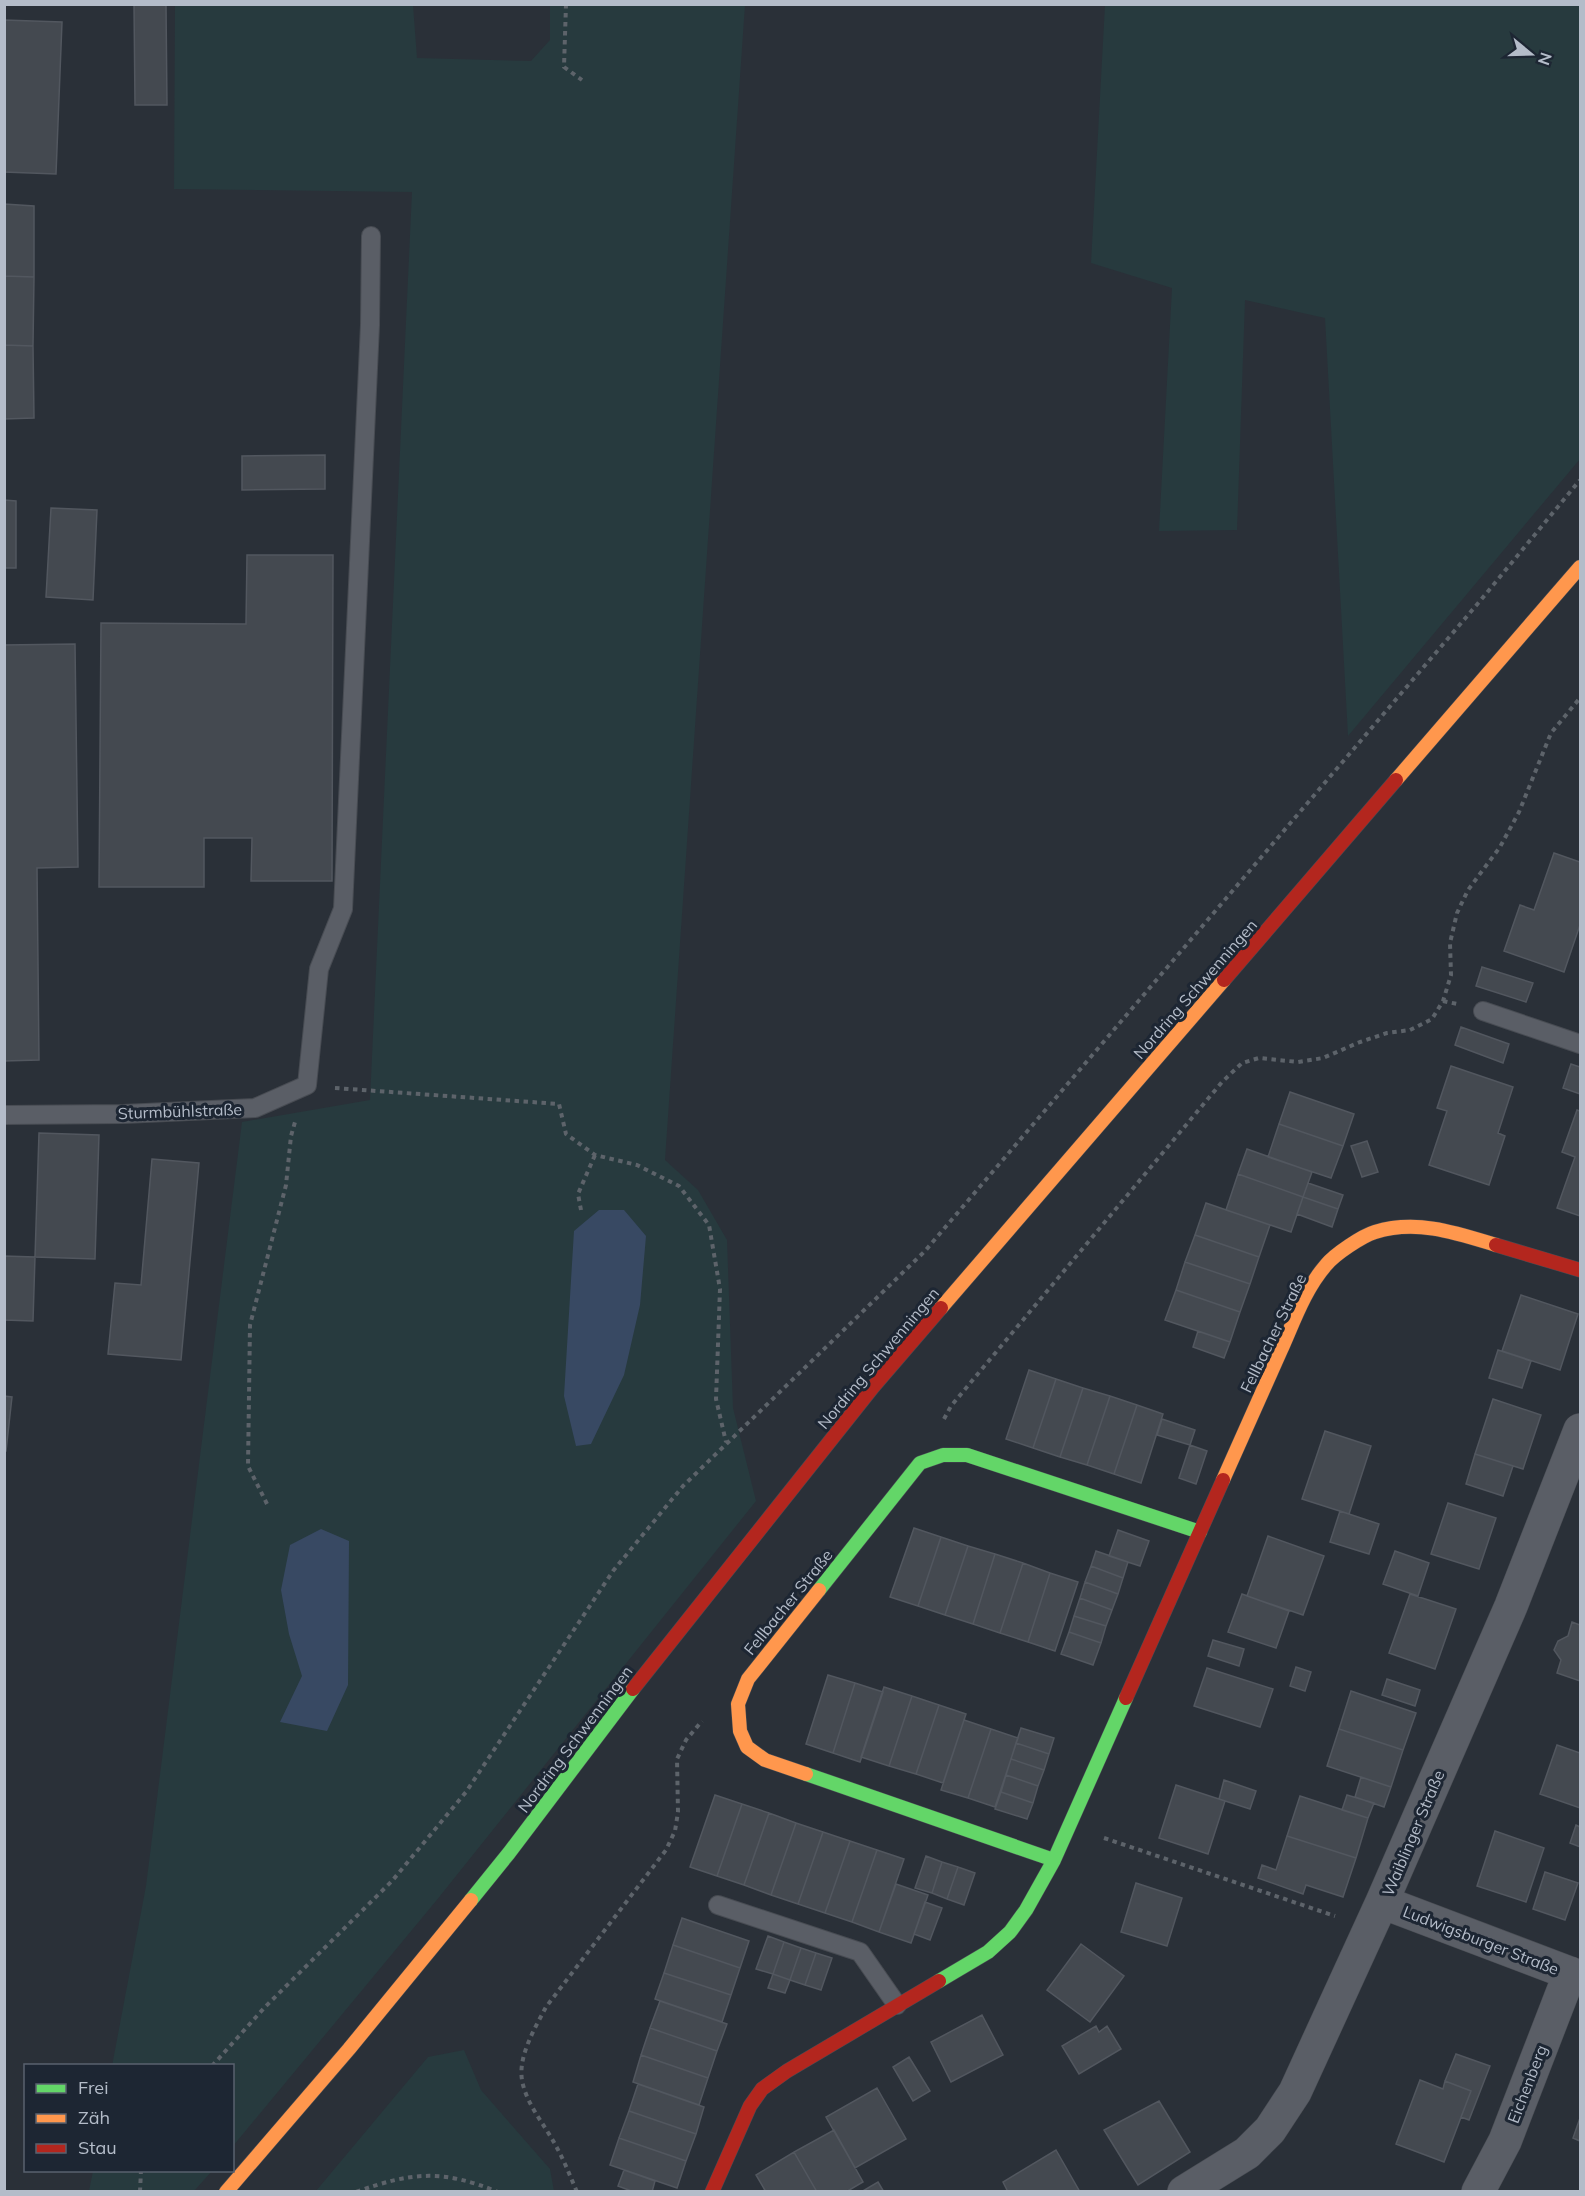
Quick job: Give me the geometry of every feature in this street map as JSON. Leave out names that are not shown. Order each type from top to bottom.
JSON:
[{"type":"street","name":"Nordring Schwenningen","points":[[226,2192],[349,2049],[509,1853],[666,1646],[873,1387],[1581,567]]},
{"type":"street","name":"Fellbacher Straße","points":[[712,2192],[750,2106],[762,2089],[786,2071],[988,1952],[1008,1936],[1030,1908],[1054,1860],[1307,1292],[1327,1263],[1351,1245],[1374,1232],[1401,1227],[1426,1227],[1581,1270]]},
{"type":"street","name":"Waiblinger Straße","points":[[1184,2192],[1247,2153],[1270,2130],[1295,2092],[1376,1915],[1511,1606],[1581,1430]]},
{"type":"street","points":[[934,1456],[948,1453],[967,1455],[1200,1533]]},
{"type":"street","name":"Fellbacher Straße","points":[[934,1456],[920,1463],[748,1679],[738,1704],[740,1731],[747,1747],[765,1760],[1054,1860]]},
{"type":"street","name":"Ludwigsburger Straße","points":[[1376,1915],[1575,1975]]},
{"type":"street","name":"Eichenberg","points":[[1479,2192],[1505,2141],[1575,1975]]},
{"type":"lane","points":[[307,1085],[320,969],[343,909],[370,325],[371,236]]},
{"type":"lane","points":[[1483,1011],[1581,1044]]},
{"type":"lane","name":"Sturmbühlstraße","points":[[4,1114],[123,1114],[255,1108],[307,1085]]},
{"type":"lane","points":[[718,1905],[860,1952],[897,2005]]},
{"type":"path","points":[[566,4],[564,67],[582,80]]},
{"type":"path","points":[[214,2064],[265,2007],[392,1881],[459,1801],[613,1570],[682,1486],[926,1251],[1581,480]]},
{"type":"path","points":[[934,1456],[937,1430],[951,1406],[1222,1082],[1242,1063],[1259,1058],[1298,1062],[1323,1058],[1387,1033],[1410,1030],[1432,1019],[1443,1000],[1451,975],[1450,943],[1457,913],[1464,898],[1500,847],[1519,812],[1551,733],[1581,698]]},
{"type":"path","points":[[267,1504],[248,1466],[250,1325],[286,1185],[291,1136],[307,1085],[559,1104],[566,1134],[595,1155],[637,1165],[679,1186],[709,1225],[720,1289],[716,1399],[726,1443]]},
{"type":"path","points":[[581,1210],[578,1194],[595,1155]]},
{"type":"path","points":[[577,2192],[556,2146],[528,2098],[522,2079],[524,2057],[532,2032],[546,2007],[666,1850],[675,1831],[678,1812],[677,1759],[686,1740],[715,1705],[738,1704]]},
{"type":"path","points":[[1069,1826],[1376,1915]]},
{"type":"path","points":[[140,2192],[141,2172]]},
{"type":"path","points":[[356,2192],[387,2180],[425,2175],[454,2176],[498,2192]]},
{"type":"green space","points":[[175,5],[413,5],[417,58],[531,61],[550,40],[550,5],[745,5],[665,1160],[698,1190],[727,1240],[733,1408],[756,1501],[436,1901],[234,2145],[234,2064],[112,2064],[146,1886],[242,1122],[370,1100],[412,192],[174,189]]},
{"type":"green space","points":[[1105,5],[1580,5],[1580,459],[1348,736],[1325,318],[1245,300],[1237,530],[1159,531],[1172,288],[1091,263]]},
{"type":"green space","points":[[464,2050],[481,2090],[550,2169],[554,2191],[316,2191],[428,2057]]},
{"type":"green space","points":[[93,2172],[211,2172],[194,2191],[89,2191]]},
{"type":"water","points":[[599,1210],[624,1210],[646,1236],[640,1305],[624,1375],[591,1444],[576,1446],[564,1396],[574,1231]]},
{"type":"water","points":[[321,1529],[349,1541],[348,1685],[327,1731],[280,1722],[302,1676],[289,1634],[281,1590],[290,1545]]},
{"type":"building","points":[[134,4],[166,4],[167,105],[135,105]]},
{"type":"building","points":[[4,20],[62,22],[56,174],[4,172]]},
{"type":"building","points":[[4,204],[34,206],[34,277],[4,276]]},
{"type":"building","points":[[4,276],[34,277],[33,346],[4,345]]},
{"type":"building","points":[[4,345],[33,346],[34,418],[4,419]]},
{"type":"building","points":[[325,455],[325,489],[242,490],[242,456]]},
{"type":"building","points":[[4,500],[16,501],[16,568],[4,568]]},
{"type":"building","points":[[51,508],[97,510],[93,600],[46,597]]},
{"type":"building","points":[[247,555],[333,555],[332,881],[251,881],[252,838],[204,838],[204,887],[99,887],[101,623],[246,624]]},
{"type":"building","points":[[75,644],[78,867],[37,868],[39,1060],[4,1061],[4,645]]},
{"type":"building","points":[[1554,853],[1580,862],[1580,925],[1564,972],[1504,951],[1520,905],[1534,910]]},
{"type":"building","points":[[1482,967],[1533,983],[1526,1002],[1476,986]]},
{"type":"building","points":[[1461,1027],[1509,1044],[1503,1063],[1455,1045]]},
{"type":"building","points":[[1571,1064],[1580,1067],[1580,1094],[1563,1088]]},
{"type":"building","points":[[1451,1066],[1513,1087],[1498,1133],[1505,1136],[1489,1185],[1429,1165],[1447,1111],[1437,1108]]},
{"type":"building","points":[[1290,1092],[1354,1114],[1343,1146],[1279,1124]]},
{"type":"building","points":[[1577,1110],[1580,1111],[1580,1216],[1557,1208],[1575,1157],[1562,1152]]},
{"type":"building","points":[[1279,1124],[1343,1146],[1331,1178],[1268,1157]]},
{"type":"building","points":[[39,1133],[99,1135],[95,1259],[35,1257]]},
{"type":"building","points":[[1367,1141],[1378,1172],[1362,1177],[1351,1146]]},
{"type":"building","points":[[1247,1149],[1312,1172],[1303,1197],[1238,1174]]},
{"type":"building","points":[[152,1159],[199,1163],[181,1360],[108,1354],[115,1283],[141,1285]]},
{"type":"building","points":[[1238,1174],[1303,1197],[1291,1232],[1226,1210]]},
{"type":"building","points":[[1308,1183],[1343,1195],[1338,1209],[1303,1197]]},
{"type":"building","points":[[1303,1197],[1338,1209],[1332,1227],[1297,1214]]},
{"type":"building","points":[[1206,1203],[1270,1225],[1259,1257],[1195,1235]]},
{"type":"building","points":[[1195,1235],[1259,1257],[1250,1284],[1185,1262]]},
{"type":"building","points":[[4,1256],[35,1257],[33,1321],[4,1320]]},
{"type":"building","points":[[1185,1262],[1250,1284],[1240,1312],[1176,1290]]},
{"type":"building","points":[[1176,1290],[1240,1312],[1230,1342],[1165,1320]]},
{"type":"building","points":[[1521,1295],[1578,1314],[1560,1370],[1502,1351]]},
{"type":"building","points":[[1198,1331],[1230,1342],[1224,1358],[1193,1347]]},
{"type":"building","points":[[1498,1350],[1531,1361],[1522,1388],[1489,1378]]},
{"type":"building","points":[[1029,1370],[1056,1379],[1033,1448],[1006,1439]]},
{"type":"building","points":[[1056,1379],[1083,1388],[1060,1457],[1033,1448]]},
{"type":"building","points":[[1083,1388],[1110,1396],[1087,1465],[1060,1457]]},
{"type":"building","points":[[4,1396],[12,1397],[6,1451],[4,1451]]},
{"type":"building","points":[[1110,1396],[1137,1405],[1114,1474],[1087,1465]]},
{"type":"building","points":[[1493,1399],[1541,1415],[1523,1469],[1475,1454]]},
{"type":"building","points":[[1137,1405],[1163,1414],[1141,1483],[1114,1474]]},
{"type":"building","points":[[1162,1419],[1195,1430],[1190,1445],[1157,1435]]},
{"type":"building","points":[[1325,1431],[1371,1446],[1349,1514],[1302,1499]]},
{"type":"building","points":[[1190,1445],[1207,1451],[1196,1484],[1179,1478]]},
{"type":"building","points":[[1475,1454],[1513,1466],[1503,1496],[1466,1484]]},
{"type":"building","points":[[1448,1503],[1496,1518],[1479,1569],[1431,1554]]},
{"type":"building","points":[[1340,1511],[1379,1524],[1369,1554],[1330,1542]]},
{"type":"building","points":[[914,1528],[941,1537],[918,1606],[890,1597]]},
{"type":"building","points":[[1118,1530],[1149,1541],[1140,1566],[1109,1556]]},
{"type":"building","points":[[1268,1536],[1324,1556],[1303,1615],[1247,1596]]},
{"type":"building","points":[[941,1537],[968,1546],[945,1615],[918,1606]]},
{"type":"building","points":[[968,1546],[995,1554],[973,1624],[945,1615]]},
{"type":"building","points":[[1096,1551],[1128,1562],[1123,1578],[1091,1566]]},
{"type":"building","points":[[1395,1551],[1429,1563],[1418,1596],[1383,1584]]},
{"type":"building","points":[[995,1554],[1023,1563],[1000,1633],[973,1624]]},
{"type":"building","points":[[1023,1563],[1050,1573],[1028,1642],[1000,1633]]},
{"type":"building","points":[[1091,1566],[1123,1578],[1118,1594],[1085,1582]]},
{"type":"building","points":[[1050,1573],[1078,1582],[1055,1651],[1028,1642]]},
{"type":"building","points":[[1085,1582],[1118,1594],[1112,1610],[1080,1598]]},
{"type":"building","points":[[1242,1594],[1289,1611],[1276,1648],[1228,1632]]},
{"type":"building","points":[[1410,1594],[1456,1609],[1435,1669],[1389,1653]]},
{"type":"building","points":[[1080,1598],[1112,1610],[1106,1626],[1074,1616]]},
{"type":"building","points":[[1074,1616],[1106,1626],[1101,1643],[1069,1632]]},
{"type":"building","points":[[1572,1622],[1580,1625],[1580,1681],[1557,1673],[1561,1660],[1554,1650],[1558,1641],[1568,1636]]},
{"type":"building","points":[[1069,1632],[1101,1643],[1093,1665],[1061,1654]]},
{"type":"building","points":[[1213,1640],[1244,1649],[1239,1666],[1208,1656]]},
{"type":"building","points":[[1296,1667],[1311,1672],[1305,1691],[1290,1686]]},
{"type":"building","points":[[1207,1668],[1273,1689],[1260,1727],[1194,1706]]},
{"type":"building","points":[[828,1675],[855,1683],[833,1753],[806,1744]]},
{"type":"building","points":[[1387,1679],[1420,1690],[1415,1706],[1382,1695]]},
{"type":"building","points":[[855,1683],[883,1692],[860,1762],[833,1753]]},
{"type":"building","points":[[884,1687],[912,1696],[889,1766],[861,1757]]},
{"type":"building","points":[[1351,1691],[1416,1713],[1403,1750],[1339,1729]]},
{"type":"building","points":[[912,1696],[939,1705],[916,1774],[889,1766]]},
{"type":"building","points":[[939,1705],[966,1714],[943,1783],[916,1774]]},
{"type":"building","points":[[964,1720],[991,1729],[968,1798],[941,1790]]},
{"type":"building","points":[[1021,1728],[1054,1738],[1049,1754],[1016,1743]]},
{"type":"building","points":[[991,1729],[1018,1738],[995,1807],[968,1798]]},
{"type":"building","points":[[1339,1729],[1403,1750],[1391,1787],[1327,1766]]},
{"type":"building","points":[[1016,1743],[1049,1754],[1044,1770],[1011,1759]]},
{"type":"building","points":[[1557,1745],[1580,1753],[1580,1808],[1540,1794]]},
{"type":"building","points":[[1011,1759],[1044,1770],[1038,1786],[1006,1775]]},
{"type":"building","points":[[1006,1775],[1038,1786],[1033,1803],[1001,1792]]},
{"type":"building","points":[[1361,1777],[1391,1787],[1384,1807],[1355,1797]]},
{"type":"building","points":[[1224,1780],[1256,1791],[1250,1809],[1219,1799]]},
{"type":"building","points":[[1176,1785],[1225,1801],[1208,1854],[1159,1838]]},
{"type":"building","points":[[1001,1792],[1033,1803],[1027,1819],[995,1809]]},
{"type":"building","points":[[715,1795],[742,1804],[717,1876],[690,1867]]},
{"type":"building","points":[[1347,1795],[1374,1803],[1368,1818],[1342,1810]]},
{"type":"building","points":[[1300,1796],[1368,1818],[1356,1858],[1287,1836]]},
{"type":"building","points":[[742,1804],[769,1813],[744,1885],[717,1876]]},
{"type":"building","points":[[769,1813],[796,1823],[771,1895],[744,1885]]},
{"type":"building","points":[[796,1823],[823,1832],[798,1904],[771,1895]]},
{"type":"building","points":[[1576,1825],[1580,1827],[1580,1847],[1570,1843]]},
{"type":"building","points":[[1495,1831],[1544,1848],[1526,1902],[1477,1886]]},
{"type":"building","points":[[823,1832],[850,1841],[825,1913],[798,1904]]},
{"type":"building","points":[[1287,1836],[1356,1858],[1343,1897],[1306,1885],[1303,1894],[1258,1878],[1262,1865],[1276,1870]]},
{"type":"building","points":[[850,1841],[877,1850],[852,1922],[825,1913]]},
{"type":"building","points":[[877,1850],[904,1859],[879,1932],[852,1922]]},
{"type":"building","points":[[926,1856],[942,1862],[932,1893],[915,1888]]},
{"type":"building","points":[[942,1862],[958,1867],[947,1899],[932,1893]]},
{"type":"building","points":[[958,1867],[975,1873],[964,1905],[947,1899]]},
{"type":"building","points":[[1545,1872],[1578,1883],[1565,1920],[1533,1909]]},
{"type":"building","points":[[1136,1883],[1182,1898],[1167,1946],[1121,1932]]},
{"type":"building","points":[[896,1884],[928,1895],[911,1943],[879,1932]]},
{"type":"building","points":[[925,1902],[942,1908],[930,1940],[914,1934]]},
{"type":"building","points":[[682,1918],[749,1941],[740,1968],[673,1945]]},
{"type":"building","points":[[768,1936],[784,1942],[773,1974],[756,1969]]},
{"type":"building","points":[[784,1942],[801,1948],[790,1980],[773,1974]]},
{"type":"building","points":[[1081,1944],[1124,1976],[1090,2022],[1047,1990]]},
{"type":"building","points":[[673,1945],[740,1968],[731,1995],[664,1973]]},
{"type":"building","points":[[801,1948],[816,1953],[805,1985],[790,1980]]},
{"type":"building","points":[[816,1953],[832,1958],[821,1990],[805,1985]]},
{"type":"building","points":[[664,1973],[731,1995],[722,2022],[655,1999]]},
{"type":"building","points":[[773,1974],[790,1980],[785,1993],[768,1988]]},
{"type":"building","points":[[660,2001],[727,2024],[717,2051],[650,2028]]},
{"type":"building","points":[[982,2015],[1003,2055],[951,2082],[931,2042]]},
{"type":"building","points":[[1096,2026],[1099,2032],[1107,2026],[1121,2049],[1079,2074],[1062,2046]]},
{"type":"building","points":[[650,2028],[717,2051],[708,2078],[641,2055]]},
{"type":"building","points":[[1456,2054],[1490,2066],[1469,2120],[1461,2117],[1471,2091],[1445,2081]]},
{"type":"building","points":[[641,2055],[708,2078],[699,2105],[633,2082]]},
{"type":"building","points":[[909,2057],[930,2091],[913,2101],[893,2067]]},
{"type":"building","points":[[1420,2080],[1443,2089],[1445,2081],[1471,2091],[1444,2162],[1396,2144]]},
{"type":"building","points":[[638,2084],[704,2107],[696,2134],[629,2111]]},
{"type":"building","points":[[877,2088],[906,2139],[855,2168],[826,2117]]},
{"type":"building","points":[[1159,2101],[1190,2152],[1138,2185],[1104,2130]]},
{"type":"building","points":[[629,2111],[696,2134],[686,2161],[619,2138]]},
{"type":"building","points":[[1580,2118],[1580,2141],[1573,2138]]},
{"type":"building","points":[[834,2130],[863,2182],[846,2192],[817,2192],[794,2152]]},
{"type":"building","points":[[619,2138],[686,2161],[677,2188],[610,2165]]},
{"type":"building","points":[[1056,2150],[1080,2192],[1008,2192],[1003,2182]]},
{"type":"building","points":[[794,2152],[817,2192],[766,2192],[756,2175]]},
{"type":"building","points":[[624,2170],[655,2181],[652,2192],[634,2192],[618,2186]]},
{"type":"building","points":[[878,2182],[884,2192],[861,2192]]},
{"type":"traffic: fast","points":[[819,1590],[920,1463],[943,1455],[967,1455],[1200,1532]]},
{"type":"traffic: fast","points":[[471,1900],[633,1689]]},
{"type":"traffic: fast","points":[[939,1981],[988,1952],[1010,1932],[1026,1910],[1054,1860],[1126,1698]]},
{"type":"traffic: fast","points":[[806,1774],[1054,1860]]},
{"type":"traffic: slow","points":[[1396,780],[1580,567]]},
{"type":"traffic: slow","points":[[941,1308],[1224,980]]},
{"type":"traffic: slow","points":[[1223,1480],[1300,1306],[1319,1274],[1336,1256],[1356,1241],[1375,1232],[1391,1228],[1437,1229],[1496,1245]]},
{"type":"traffic: slow","points":[[806,1774],[765,1760],[747,1747],[740,1731],[738,1704],[748,1679],[819,1590]]},
{"type":"traffic: slow","points":[[226,2192],[349,2049],[471,1900]]},
{"type":"traffic: jam","points":[[1224,980],[1396,780]]},
{"type":"traffic: jam","points":[[1496,1245],[1580,1270]]},
{"type":"traffic: jam","points":[[633,1689],[873,1387],[941,1308]]},
{"type":"traffic: jam","points":[[1126,1698],[1223,1480]]},
{"type":"traffic: jam","points":[[712,2192],[750,2106],[762,2089],[787,2071],[939,1981]]}]
